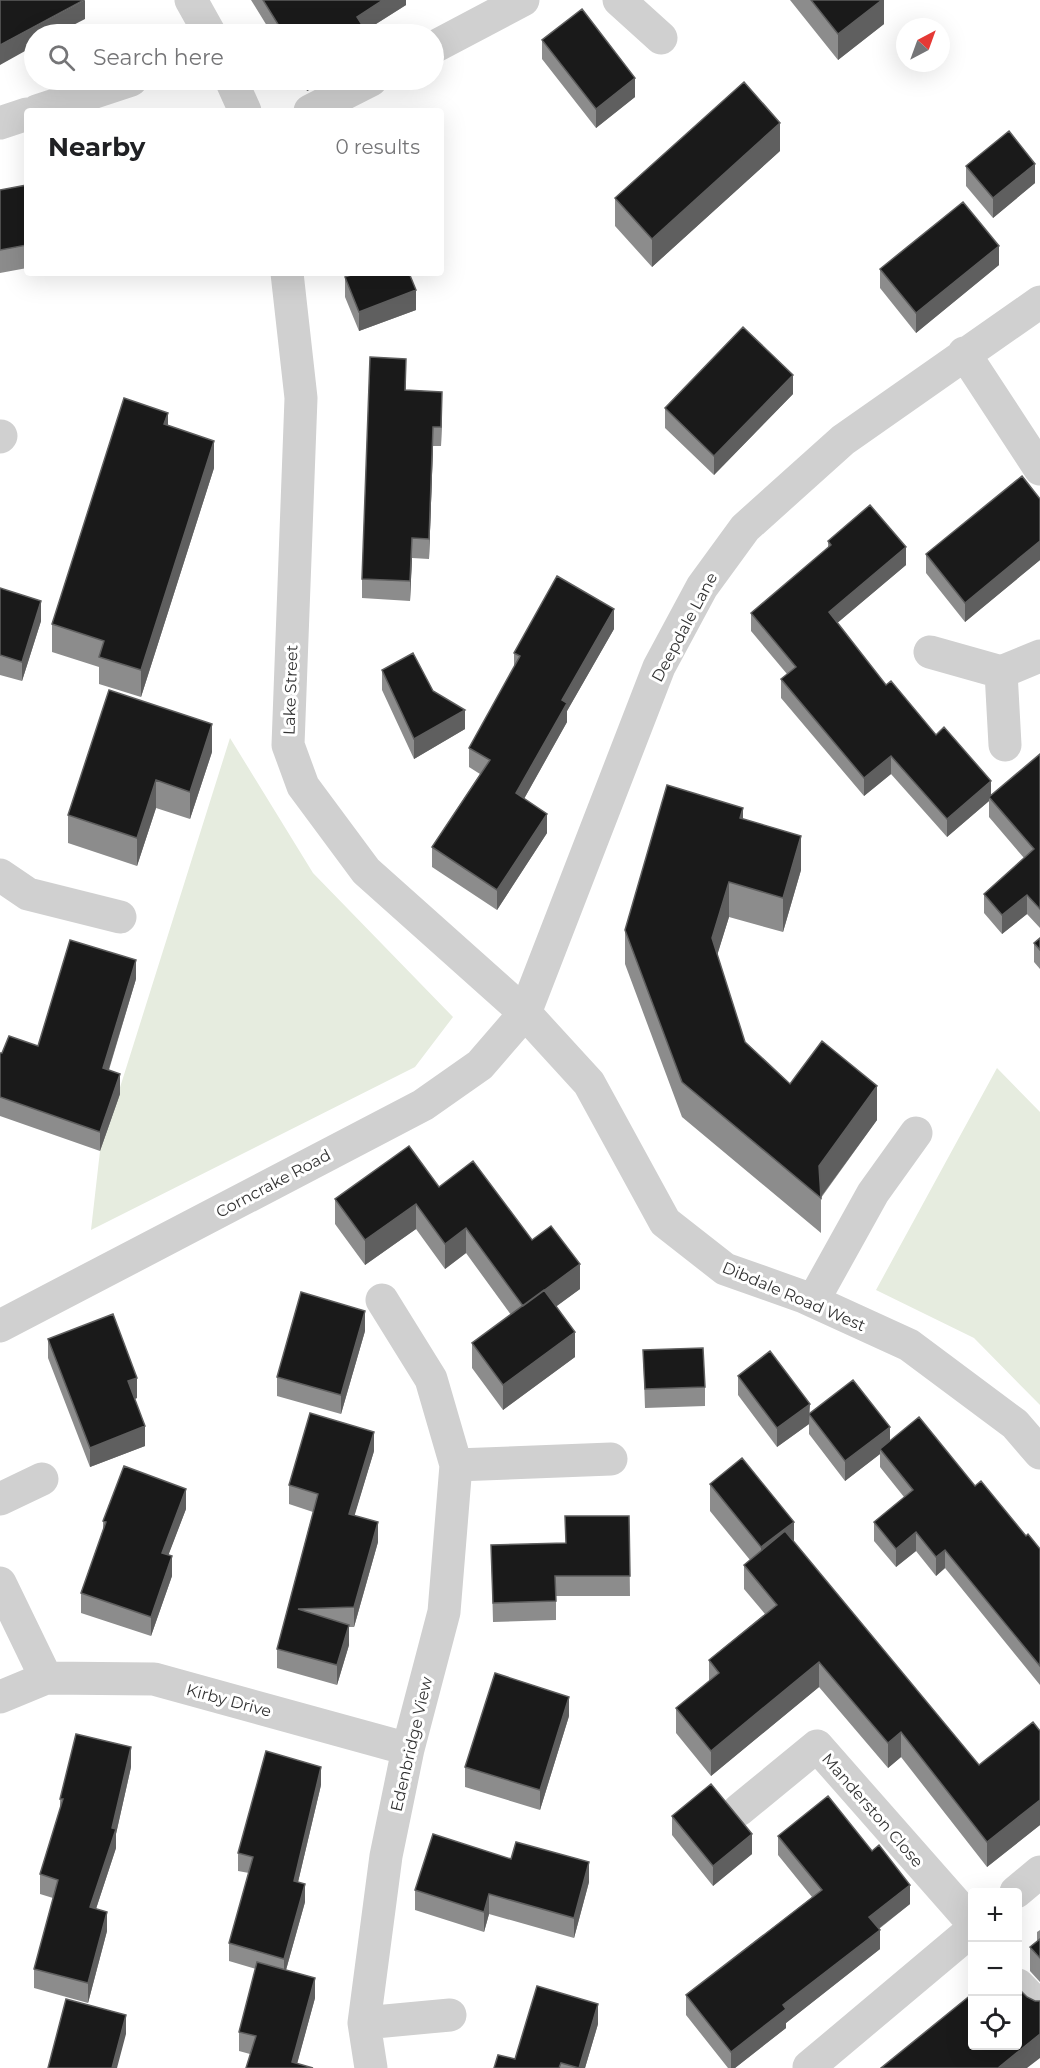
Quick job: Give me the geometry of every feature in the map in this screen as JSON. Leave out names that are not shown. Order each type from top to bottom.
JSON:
[{"type":"street","points":[[191,0],[204,24]]},
{"type":"street","points":[[444,42],[523,0]]},
{"type":"street","points":[[620,0],[661,38]]},
{"type":"street","points":[[46,108],[101,90]]},
{"type":"street","points":[[236,90],[244,108]]},
{"type":"street","points":[[316,108],[351,90]]},
{"type":"street","points":[[0,123],[24,115]]},
{"type":"street","name":"Lake Street","points":[[287,276],[302,398],[288,745],[303,786],[366,871],[525,1013]]},
{"type":"street","name":"Deepdale Lane","points":[[525,1013],[659,667],[702,587],[745,528],[843,440],[964,353],[1040,302]]},
{"type":"street","points":[[964,353],[1040,469]]},
{"type":"street","points":[[930,652],[1002,672],[1040,656]]},
{"type":"street","points":[[1002,672],[1005,745]]},
{"type":"street","points":[[0,874],[28,894],[120,917]]},
{"type":"street","name":"Dibdale Road West","points":[[525,1013],[589,1083],[665,1222],[725,1269],[813,1301],[909,1346],[1015,1424],[1040,1453]]},
{"type":"street","name":"Corncrake Road","points":[[0,1326],[423,1105],[480,1065],[525,1013]]},
{"type":"street","points":[[813,1301],[873,1193],[916,1133]]},
{"type":"street","name":"Edenbridge View","points":[[371,2068],[364,2023],[386,1856],[408,1749],[444,1612],[456,1465],[431,1379],[382,1300]]},
{"type":"street","points":[[456,1465],[611,1459]]},
{"type":"street","points":[[0,1499],[42,1479]]},
{"type":"street","points":[[0,1583],[46,1678]]},
{"type":"street","name":"Kirby Drive","points":[[0,1697],[46,1678],[154,1680],[408,1749]]},
{"type":"street","name":"Manderston Close","points":[[740,1810],[817,1746],[968,1917]]},
{"type":"street","points":[[1022,1888],[1040,1872]]},
{"type":"street","points":[[809,2067],[968,1933]]},
{"type":"street","points":[[1022,1990],[1040,2007]]},
{"type":"street","points":[[364,2023],[450,2015]]},
{"type":"shaded area","points":[[230,738],[313,873],[453,1017],[415,1067],[91,1230],[100,1151]]},
{"type":"shaded area","points":[[997,1068],[1040,1112],[1040,1405],[974,1338],[876,1290]]},
{"type":"building","points":[[0,0],[84,0],[39,24],[24,24],[24,32],[0,45]]},
{"type":"building","points":[[263,0],[383,0],[357,17],[362,24],[278,24]]},
{"type":"building","points":[[811,0],[882,0],[838,34]]},
{"type":"building","points":[[582,9],[635,78],[596,109],[542,40]]},
{"type":"building","points":[[744,82],[780,123],[652,239],[615,198]]},
{"type":"building","points":[[1009,131],[1035,164],[993,198],[966,166]]},
{"type":"building","points":[[24,186],[24,246],[0,250],[0,190]]},
{"type":"building","points":[[963,202],[999,246],[916,313],[880,269]]},
{"type":"building","points":[[410,276],[416,290],[359,312],[345,277]]},
{"type":"building","points":[[743,327],[793,375],[714,456],[665,408]]},
{"type":"building","points":[[370,357],[406,359],[405,390],[442,392],[441,427],[433,427],[429,539],[412,538],[410,581],[362,579]]},
{"type":"building","points":[[124,398],[168,413],[164,424],[214,441],[141,670],[99,657],[104,641],[52,624]]},
{"type":"building","points":[[1022,476],[1040,499],[1040,541],[965,603],[926,554]]},
{"type":"building","points":[[870,505],[906,547],[829,612],[886,685],[891,681],[936,735],[944,727],[991,781],[947,819],[891,756],[864,778],[781,679],[796,667],[751,613],[831,545],[828,541]]},
{"type":"building","points":[[557,576],[614,609],[562,700],[567,703],[516,793],[547,814],[497,890],[432,847],[490,760],[469,748],[520,656],[514,653]]},
{"type":"building","points":[[0,588],[41,601],[22,662],[0,655]]},
{"type":"building","points":[[413,653],[433,691],[465,710],[414,739],[382,670]]},
{"type":"building","points":[[109,690],[212,724],[190,792],[156,780],[137,838],[68,815]]},
{"type":"building","points":[[1040,754],[1040,909],[1027,895],[1002,915],[984,894],[1034,849],[989,797]]},
{"type":"building","points":[[667,785],[743,808],[740,818],[801,836],[783,898],[729,882],[712,938],[745,1042],[790,1084],[822,1041],[877,1086],[819,1166],[821,1198],[682,1082],[625,930]]},
{"type":"building","points":[[1040,938],[1040,950],[1034,943]]},
{"type":"building","points":[[70,940],[136,960],[103,1068],[120,1074],[100,1132],[0,1097],[0,1053],[9,1036],[38,1046]]},
{"type":"building","points":[[409,1146],[439,1187],[473,1161],[532,1240],[551,1226],[580,1264],[523,1306],[466,1228],[445,1244],[416,1204],[365,1240],[335,1199]]},
{"type":"building","points":[[544,1290],[575,1332],[503,1385],[472,1343]]},
{"type":"building","points":[[301,1292],[365,1311],[341,1395],[277,1377]]},
{"type":"building","points":[[113,1314],[137,1378],[128,1381],[145,1426],[90,1448],[48,1339]]},
{"type":"building","points":[[703,1348],[705,1387],[645,1389],[643,1350]]},
{"type":"building","points":[[770,1351],[810,1404],[777,1428],[738,1376]]},
{"type":"building","points":[[853,1380],[890,1427],[845,1461],[809,1414]]},
{"type":"building","points":[[310,1413],[374,1432],[349,1514],[378,1522],[354,1607],[298,1609],[349,1625],[337,1665],[277,1649],[318,1494],[289,1485]]},
{"type":"building","points":[[919,1417],[975,1486],[981,1481],[1026,1536],[1028,1534],[1040,1549],[1040,1666],[945,1550],[936,1557],[916,1532],[896,1549],[874,1522],[913,1490],[880,1449]]},
{"type":"building","points":[[742,1458],[794,1522],[761,1547],[710,1484]]},
{"type":"building","points":[[124,1466],[186,1489],[162,1553],[172,1556],[151,1617],[81,1593],[106,1522],[103,1521]]},
{"type":"building","points":[[565,1516],[629,1516],[630,1576],[555,1576],[556,1601],[493,1603],[491,1545],[566,1543]]},
{"type":"building","points":[[785,1531],[979,1765],[1033,1722],[1040,1731],[1040,1800],[987,1842],[901,1732],[888,1743],[819,1662],[711,1751],[676,1708],[719,1673],[709,1660],[777,1605],[744,1565]]},
{"type":"building","points":[[495,1673],[569,1697],[540,1790],[465,1767]]},
{"type":"building","points":[[76,1734],[131,1747],[112,1828],[116,1829],[90,1907],[107,1912],[88,1983],[34,1969],[58,1880],[40,1874],[63,1799],[60,1799]]},
{"type":"building","points":[[266,1751],[321,1767],[294,1881],[305,1884],[284,1959],[229,1943],[253,1857],[238,1853]]},
{"type":"building","points":[[711,1784],[752,1834],[713,1866],[672,1816]]},
{"type":"building","points":[[828,1796],[872,1851],[879,1845],[910,1885],[869,1917],[880,1930],[783,2005],[786,2009],[731,2052],[686,1995],[822,1890],[778,1836]]},
{"type":"building","points":[[433,1834],[511,1859],[516,1842],[589,1862],[574,1918],[489,1894],[484,1912],[415,1890]]},
{"type":"building","points":[[1040,1939],[1040,1958],[1030,1947]]},
{"type":"building","points":[[257,1962],[315,1978],[292,2062],[313,2068],[246,2068],[256,2036],[239,2032]]},
{"type":"building","points":[[537,1986],[598,2004],[579,2068],[561,2063],[559,2068],[494,2068],[498,2055],[515,2059]]},
{"type":"building","points":[[1022,1992],[1035,2001],[1040,2001],[1040,2034],[1022,2049]]},
{"type":"building","points":[[968,1997],[968,2050],[1020,2050],[998,2068],[881,2068]]},
{"type":"building","points":[[66,1999],[126,2015],[112,2068],[48,2068]]}]
